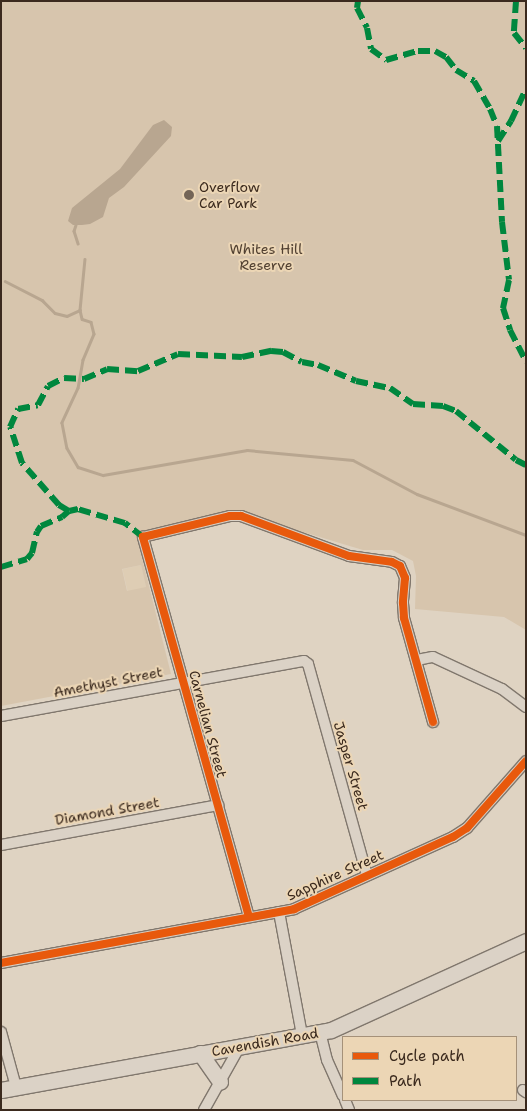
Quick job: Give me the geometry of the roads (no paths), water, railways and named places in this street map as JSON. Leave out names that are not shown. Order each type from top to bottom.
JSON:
[{"type":"main road","name":"Cavendish Road","points":[[1,1090],[320,1032],[344,1025],[522,945]]},
{"type":"main road","points":[[200,1053],[220,1082]]},
{"type":"street","name":"Carnelian Street","points":[[249,917],[143,537],[230,516],[241,516],[349,556],[392,562],[400,566],[405,578],[404,618],[417,660]]},
{"type":"street","points":[[433,722],[417,660],[433,657],[502,688],[526,707]]},
{"type":"street","name":"Amethyst Street","points":[[1,716],[285,663],[304,661],[308,664]]},
{"type":"street","name":"Jasper Street","points":[[308,664],[367,875]]},
{"type":"street","name":"Sapphire Street","points":[[1,963],[294,909],[467,828],[526,761]]},
{"type":"street","name":"Diamond Street","points":[[1,845],[218,805]]},
{"type":"street","points":[[280,912],[302,1035]]},
{"type":"street","points":[[1,1032],[16,1087]]},
{"type":"street","points":[[320,1032],[327,1060],[342,1094]]},
{"type":"street","points":[[204,1110],[240,1046]]},
{"type":"waterway","points":[[76,225],[74,231],[78,243]]},
{"type":"waterway","points":[[85,259],[80,310],[82,319],[91,322],[94,334],[83,360],[78,388],[62,423],[67,448],[78,467],[103,475],[247,450],[353,460],[417,494],[526,535]]},
{"type":"waterway","points":[[5,281],[42,300],[55,313],[67,316],[80,310]]},
{"type":"place","name":"Overflow Car Park","points":[[189,195]]},
{"type":"park label","name":"Whites Hill Reserve","points":[[266,258]]}]
